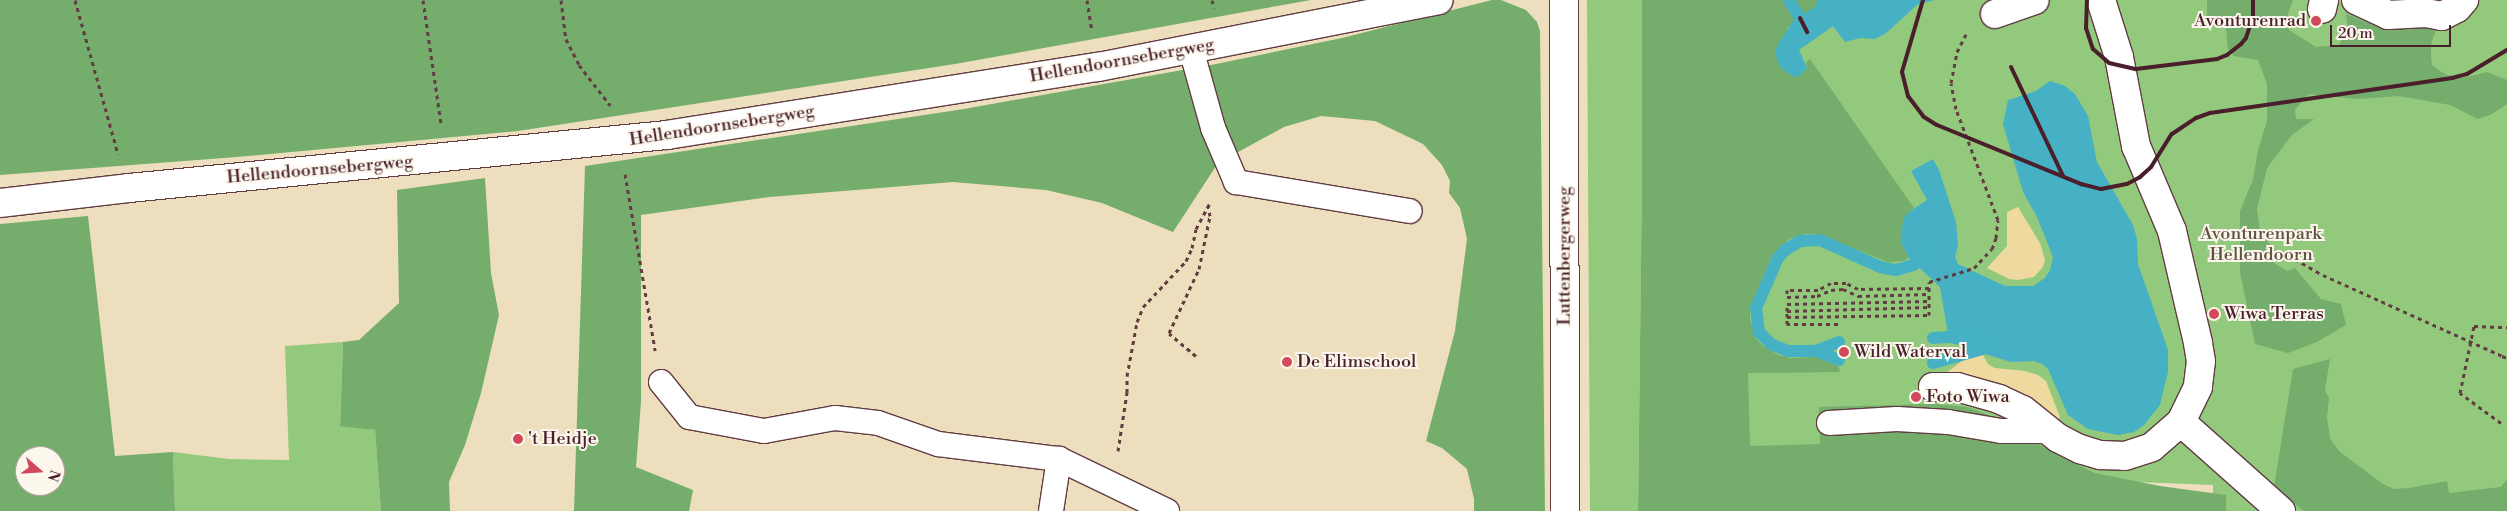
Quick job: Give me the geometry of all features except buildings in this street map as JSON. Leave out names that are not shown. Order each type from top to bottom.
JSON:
[{"type":"street","name":"Hellendoornsebergweg","points":[[0,203],[129,188],[621,142],[1098,67],[1438,0]]},
{"type":"street","name":"Luttenbergerweg","points":[[1564,0],[1565,511]]},
{"type":"street","points":[[1995,14],[2036,0]]},
{"type":"street","points":[[1933,386],[1957,387],[1982,392],[2023,410],[2050,431],[2080,450],[2100,455],[2125,456],[2152,447],[2181,422],[2198,387],[2201,361],[2188,273],[2136,146],[2119,56],[2101,0]]},
{"type":"street","points":[[2356,0],[2388,15],[2426,12],[2442,16],[2455,10]]},
{"type":"street","points":[[2181,422],[2281,511]]},
{"type":"lane","points":[[1191,49],[1214,128],[1236,182],[1410,211]]},
{"type":"lane","points":[[661,382],[689,417],[764,431],[835,418],[878,422],[938,444],[1059,459],[1167,511]]},
{"type":"lane","points":[[1966,424],[1982,392]]},
{"type":"lane","points":[[1830,423],[1898,419],[1966,424],[2001,432],[2050,431]]},
{"type":"lane","points":[[1051,511],[1059,459]]},
{"type":"path","points":[[75,0],[113,138],[129,188]]},
{"type":"path","points":[[424,0],[446,158]]},
{"type":"path","points":[[561,0],[566,39],[579,65],[607,100],[618,120],[626,179],[661,382]]},
{"type":"path","points":[[1787,317],[1929,315],[1929,282],[1974,268],[1992,249],[1996,238],[1998,220],[1956,109],[1951,83],[1957,52],[1964,36],[1975,24],[1995,14]]},
{"type":"path","points":[[1112,484],[1127,392],[1127,376],[1137,322],[1143,307],[1186,261],[1192,248],[1196,229],[1208,206],[1236,182]]},
{"type":"path","points":[[1196,356],[1169,333],[1199,269],[1210,216],[1208,206]]},
{"type":"path","points":[[2284,254],[2323,275],[2507,358]]},
{"type":"path","points":[[1929,288],[1858,289],[1846,283],[1831,283],[1818,290],[1787,290],[1787,297],[1818,296],[1831,290],[1843,289],[1858,296],[1929,294]]},
{"type":"path","points":[[1838,324],[1787,324],[1787,304],[1929,301]]},
{"type":"path","points":[[1787,311],[1929,307]]},
{"type":"path","points":[[2500,424],[2460,393],[2474,326],[2507,327]]},
{"type":"green space","points":[[0,0],[1311,0],[955,64],[518,131],[237,157],[0,175]]},
{"type":"green space","points":[[1492,0],[1501,0],[1526,10],[1537,22],[1540,31],[1545,511],[1474,511],[1474,499],[1467,469],[1442,448],[1426,441],[1455,331],[1467,239],[1460,208],[1449,193],[1450,181],[1442,165],[1423,144],[1375,121],[1321,116],[1284,127],[1218,163],[1173,232],[1102,203],[1046,190],[953,182],[770,197],[641,215],[641,402],[636,467],[693,490],[689,511],[574,511],[585,166],[964,109],[1216,64],[1342,38]]},
{"type":"green space","points":[[1587,0],[1642,0],[1638,511],[1590,511]]},
{"type":"green space","points":[[1642,0],[1818,0],[1815,7],[1787,28],[1807,68],[1806,62],[1810,59],[1914,208],[1909,212],[1901,243],[1909,258],[1904,261],[1888,262],[1816,234],[1805,234],[1789,239],[1771,258],[1750,308],[1750,318],[1755,337],[1762,345],[1778,355],[1791,358],[1814,357],[1829,361],[1839,367],[1840,372],[1748,373],[1750,446],[1820,444],[1819,407],[1933,404],[1967,407],[1994,417],[2061,457],[2095,473],[2160,486],[2226,495],[2226,511],[1638,511]]},
{"type":"green space","name":"Avonturenpark Hellendoorn","points":[[1692,0],[2507,0],[2507,511],[2213,511],[2213,485],[1685,464]]},
{"type":"green space","points":[[2207,0],[2293,0],[2285,22],[2289,30],[2316,47],[2339,45],[2348,29],[2346,14],[2366,22],[2379,16],[2437,27],[2431,44],[2432,65],[2447,75],[2462,78],[2487,72],[2507,80],[2507,104],[2492,114],[2478,119],[2450,105],[2399,96],[2357,99],[2309,94],[2295,110],[2296,119],[2314,119],[2292,135],[2267,168],[2257,209],[2260,232],[2271,246],[2273,262],[2287,271],[2295,268],[2321,299],[2341,304],[2346,325],[2317,342],[2288,353],[2255,344],[2240,272],[2240,211],[2253,180],[2258,150],[2267,121],[2267,84],[2258,60],[2234,56],[2228,49],[2225,17],[2207,18]]},
{"type":"green space","points":[[485,178],[491,273],[499,315],[481,393],[465,445],[449,482],[450,511],[381,511],[375,430],[340,426],[343,342],[359,340],[399,303],[397,190]]},
{"type":"green space","points":[[88,216],[115,456],[173,452],[175,511],[0,511],[0,224]]},
{"type":"green space","points":[[343,342],[340,425],[375,430],[381,511],[175,511],[173,452],[229,459],[289,460],[285,346]]},
{"type":"green space","points":[[2330,359],[2325,390],[2329,398],[2327,417],[2330,439],[2340,452],[2383,484],[2394,489],[2447,481],[2449,493],[2501,487],[2507,479],[2507,511],[2304,511],[2274,487],[2293,369]]},
{"type":"sand","points":[[2018,207],[2040,243],[2045,260],[2043,267],[2034,277],[2018,280],[2009,279],[1987,268],[2007,246],[2007,212]]},
{"type":"sand","points":[[1982,353],[1988,364],[1995,368],[2025,371],[2038,375],[2046,381],[2060,417],[2058,421],[2034,400],[2000,383],[1964,374],[1946,373],[1962,361]]},
{"type":"water","points":[[1818,0],[1934,0],[1917,5],[1885,34],[1875,39],[1860,38],[1845,42],[1833,26],[1799,50],[1807,68],[1798,77],[1792,76],[1781,68],[1775,52],[1793,21],[1815,7]]},
{"type":"water","points":[[2050,81],[2065,86],[2075,94],[2088,116],[2097,162],[2133,225],[2137,239],[2138,264],[2168,350],[2168,372],[2160,405],[2144,425],[2134,432],[2118,435],[2088,429],[2068,415],[2048,369],[2042,364],[2034,361],[2011,362],[1982,353],[1967,351],[1948,334],[1940,287],[1909,258],[1901,243],[1903,219],[1909,212],[1927,200],[1911,171],[1933,159],[1939,170],[1956,222],[1958,246],[1955,257],[1958,264],[2005,286],[2033,286],[2045,278],[2050,270],[2053,257],[2037,217],[2023,192],[2003,124],[2008,100],[2036,91]]},
{"type":"waterway","points":[[1789,0],[1800,18]]},
{"type":"waterway","points":[[1839,342],[1816,351],[1788,351],[1771,344],[1759,332],[1756,308],[1778,258],[1785,250],[1800,241],[1820,240],[1880,267],[1896,270],[1913,265],[1925,251]]},
{"type":"waterway","points":[[1933,338],[1949,337],[1967,340]]},
{"type":"waterway","points":[[1933,363],[1989,347]]},
{"type":"waterway","points":[[1816,351],[1839,360]]},
{"type":"railway","points":[[1923,0],[1902,72],[1908,96],[1924,117],[1937,125],[2081,184],[2101,189],[2127,184],[2140,177],[2151,167],[2172,134],[2196,118],[2210,113],[2452,78],[2467,74],[2507,50]]},
{"type":"railway","points":[[2087,0],[2086,28],[2093,49],[2109,63],[2136,69],[2217,59],[2227,55],[2246,38],[2253,17],[2253,0]]},
{"type":"railway","points":[[1800,18],[1807,32]]},
{"type":"railway","points":[[2011,67],[2063,176]]},
{"type":"place","name":"Avonturenrad","points":[[2316,21]]},
{"type":"place","name":"Wiwa Terras","points":[[2214,314]]},
{"type":"place","name":"Wild Waterval","points":[[1844,352]]},
{"type":"place","name":"De Elimschool","points":[[1287,362]]},
{"type":"place","name":"Foto Wiwa","points":[[1916,397]]},
{"type":"place","name":"'t Heidje","points":[[518,439]]}]
